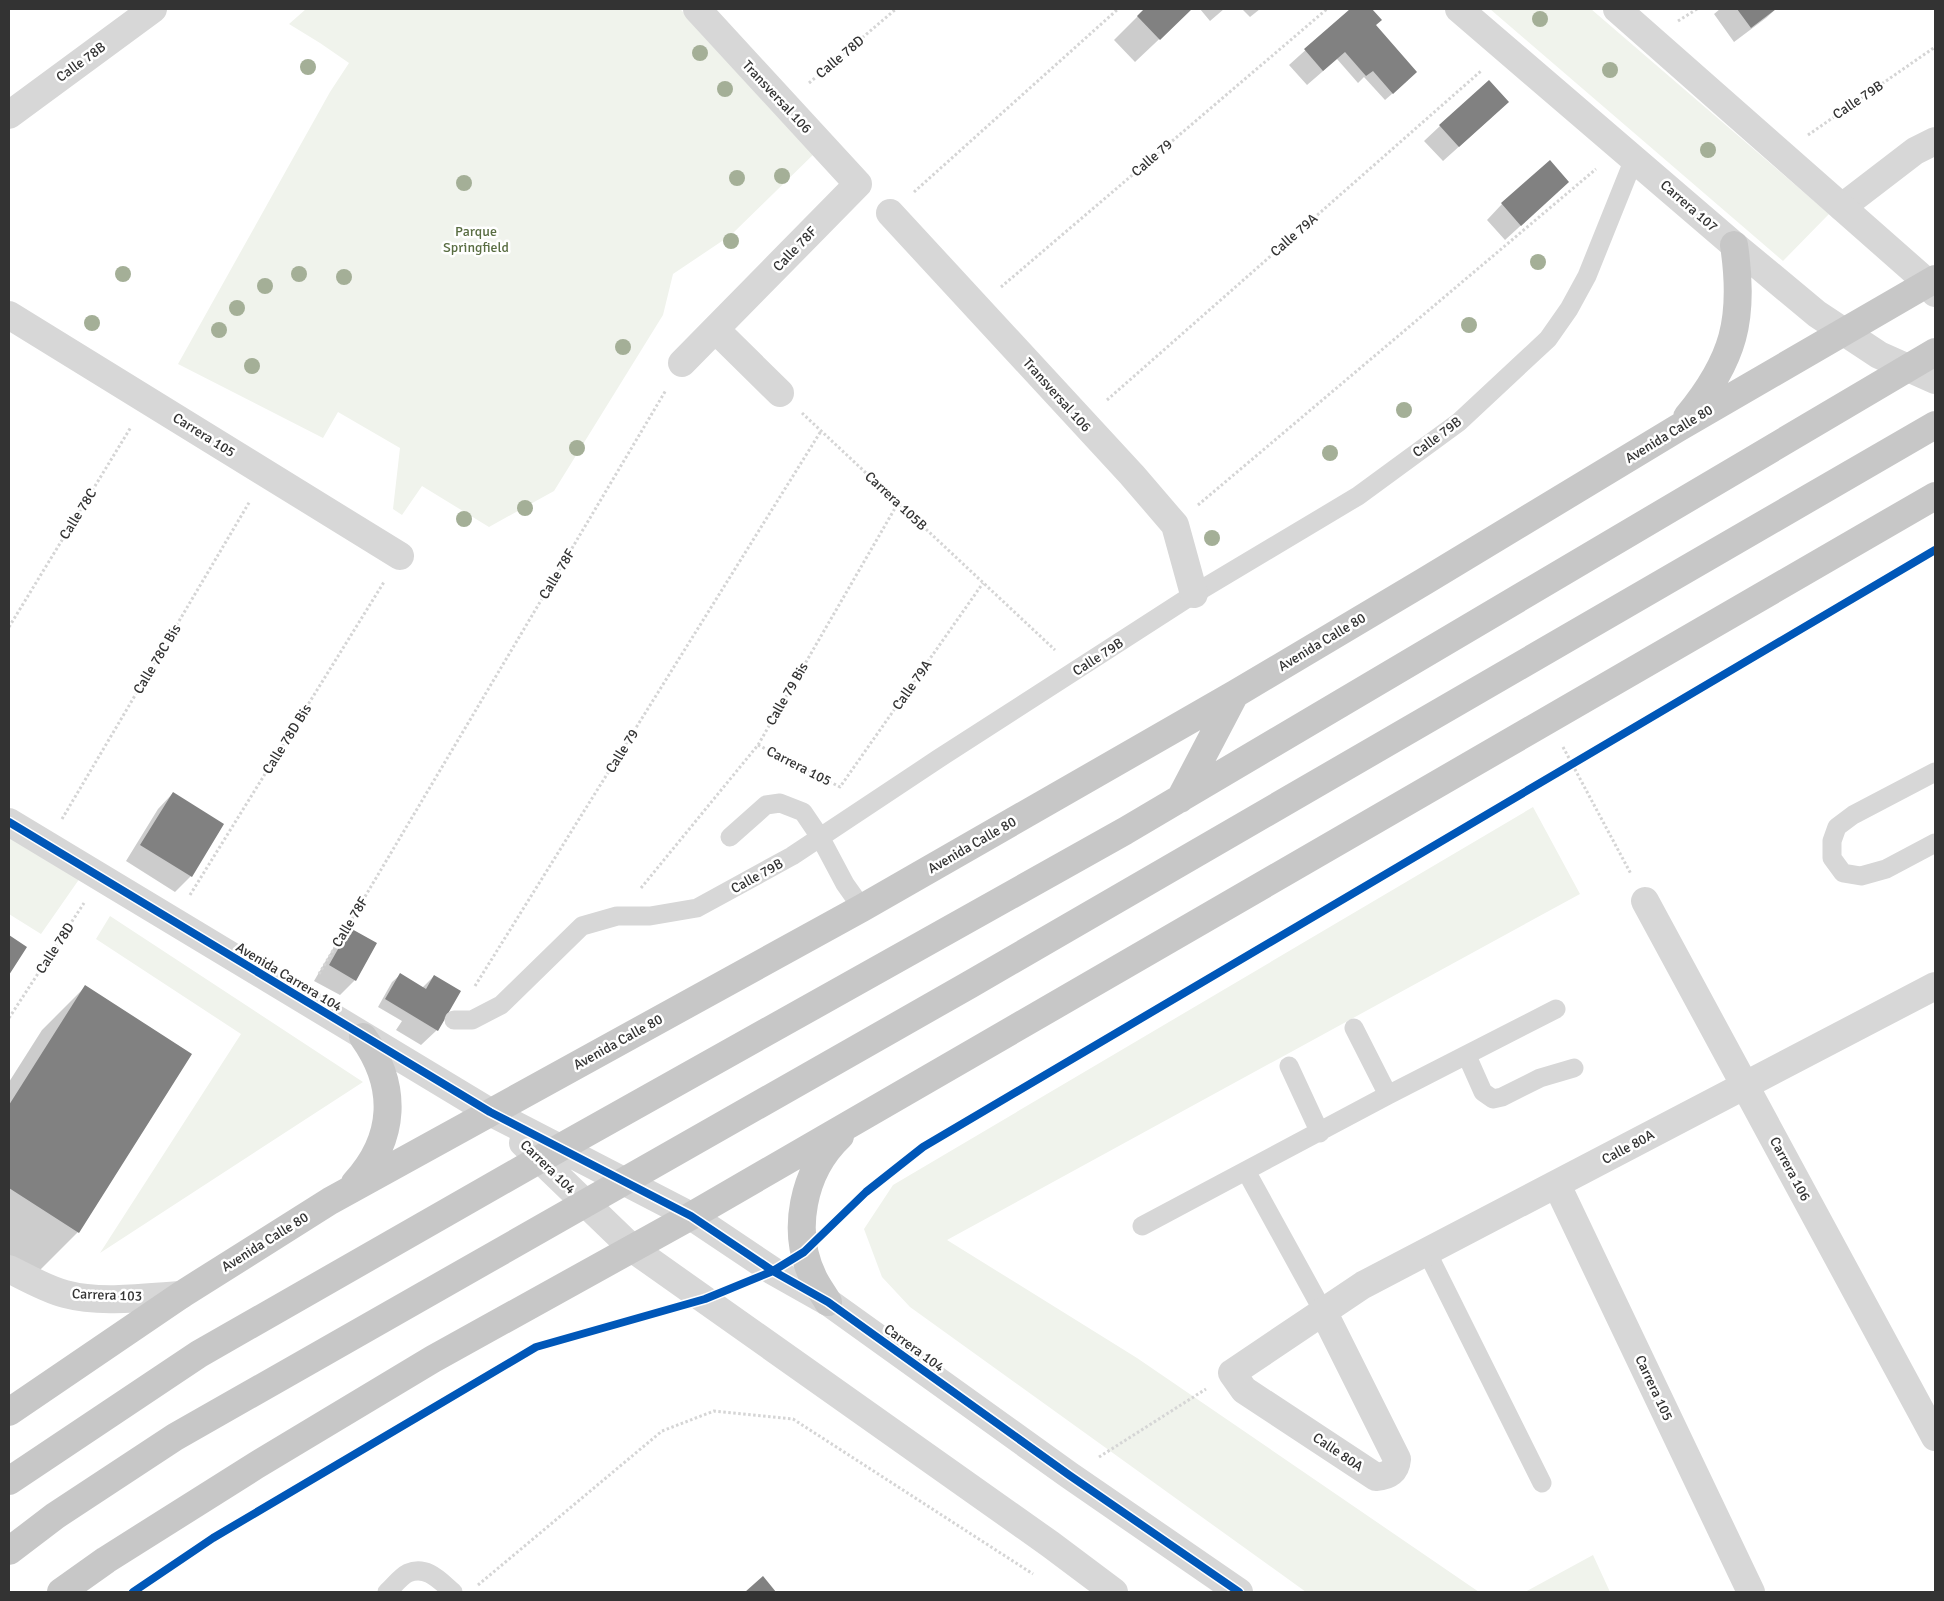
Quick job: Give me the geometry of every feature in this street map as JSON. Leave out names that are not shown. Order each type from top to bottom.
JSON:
[{"type":"highway","points":[[1678,428],[1703,398],[1722,368],[1734,333],[1739,304],[1739,274],[1734,245]]},
{"type":"highway","name":"Avenida Calle 80","points":[[9,1412],[181,1295],[330,1201],[862,908],[1235,694],[1678,428],[1843,332],[1933,285]]},
{"type":"highway","points":[[9,1481],[199,1354],[550,1153],[1179,799],[1935,352]]},
{"type":"highway","points":[[9,1551],[55,1516],[175,1437],[969,986],[1935,425]]},
{"type":"highway","points":[[61,1592],[106,1560],[433,1359],[691,1216],[1935,496]]},
{"type":"highway","points":[[1179,799],[1235,694]]},
{"type":"highway","points":[[330,1201],[352,1186],[370,1166],[381,1143],[388,1118],[388,1100],[381,1066],[363,1037]]},
{"type":"highway","points":[[828,1302],[813,1279],[804,1252],[802,1215],[810,1179],[829,1147],[856,1121]]},
{"type":"street","name":"Calle 78B","points":[[9,115],[153,9]]},
{"type":"street","name":"Transversal 106","points":[[697,9],[858,184]]},
{"type":"street","name":"Carrera 107","points":[[1459,9],[1817,314],[1879,355],[1935,380]]},
{"type":"street","points":[[1617,9],[1933,285]]},
{"type":"street","points":[[1842,207],[1916,151],[1935,141]]},
{"type":"street","name":"Calle 78F","points":[[682,363],[858,184]]},
{"type":"street","name":"Transversal 106","points":[[890,213],[978,307],[1175,525],[1194,594]]},
{"type":"street","name":"Carrera 105","points":[[9,315],[400,556]]},
{"type":"street","points":[[716,330],[780,392]]},
{"type":"street","name":"Avenida Carrera 104","points":[[9,822],[490,1112]]},
{"type":"street","name":"Carrera 106","points":[[1645,901],[1935,1436]]},
{"type":"street","name":"Calle 80A","points":[[1323,1311],[1397,1458],[1396,1466],[1392,1472],[1383,1477],[1376,1477],[1244,1390],[1232,1373],[1323,1311],[1363,1285],[1935,986]]},
{"type":"street","name":"Carrera 104","points":[[490,1112],[550,1153],[625,1181],[691,1216],[773,1270],[828,1302],[1069,1475],[1239,1592]]},
{"type":"street","name":"Carrera 104","points":[[550,1153],[585,1204],[633,1248],[1050,1544],[1114,1592]]},
{"type":"street","name":"Carrera 105","points":[[1557,1185],[1751,1592]]},
{"type":"street","name":"Carrera 103","points":[[9,1270],[66,1294],[120,1298],[181,1295]]},
{"type":"lane","name":"Calle 79B","points":[[454,1020],[472,1020],[501,1005],[582,926],[617,916],[650,916],[697,908],[792,856],[938,759],[1194,594],[1358,496],[1459,422],[1548,339],[1569,309],[1587,276],[1628,154]]},
{"type":"lane","points":[[1935,772],[1853,815],[1838,827],[1832,841],[1832,858],[1843,873],[1861,876],[1886,869],[1935,843]]},
{"type":"lane","points":[[730,838],[766,805],[780,803],[803,812],[862,908]]},
{"type":"lane","points":[[1142,1226],[1320,1133],[1388,1095],[1556,1009]]},
{"type":"lane","points":[[1354,1028],[1388,1095]]},
{"type":"lane","points":[[1467,1056],[1483,1092],[1492,1099],[1502,1097],[1540,1078],[1574,1068]]},
{"type":"lane","points":[[1289,1066],[1320,1133]]},
{"type":"lane","points":[[1246,1171],[1323,1311]]},
{"type":"lane","points":[[1427,1252],[1542,1483]]},
{"type":"lane","points":[[386,1592],[408,1573],[421,1571],[433,1574],[452,1592]]},
{"type":"path","points":[[890,213],[1118,9]]},
{"type":"path","points":[[1175,525],[1628,154]]},
{"type":"path","points":[[1548,720],[1645,901]]},
{"type":"path","points":[[1563,770],[1580,760]]},
{"type":"path","points":[[1069,1475],[1232,1373]]},
{"type":"path","points":[[477,1586],[662,1431],[714,1411],[793,1419],[1037,1576]]},
{"type":"green space","name":"Parque Springfield","points":[[306,9],[680,9],[820,148],[731,235],[673,274],[663,315],[554,491],[489,527],[422,486],[402,515],[393,509],[400,448],[338,412],[323,438],[178,364],[330,92],[349,63],[289,24]]},
{"type":"green space","points":[[1490,9],[1591,9],[1829,214],[1783,261]]},
{"type":"green space","points":[[1533,807],[1580,894],[947,1240],[1137,1358],[1479,1592],[1306,1592],[910,1307],[882,1277],[864,1229],[893,1185]]},
{"type":"green space","points":[[9,834],[80,878],[41,934],[9,914]]},
{"type":"green space","points":[[110,916],[363,1082],[100,1253],[241,1034],[96,939]]},
{"type":"green space","points":[[1593,1555],[1610,1592],[1525,1592]]},
{"type":"building","points":[[1144,9],[1192,9],[1160,40],[1137,16]]},
{"type":"building","points":[[1350,9],[1372,9],[1382,20],[1376,25],[1417,72],[1393,94],[1373,71],[1366,76],[1345,52],[1323,71],[1304,49]]},
{"type":"building","points":[[1737,9],[1776,9],[1751,28]]},
{"type":"building","points":[[1489,80],[1509,102],[1459,147],[1439,125]]},
{"type":"building","points":[[1550,160],[1569,182],[1521,226],[1501,203]]},
{"type":"building","points":[[173,792],[224,824],[192,877],[140,845]]},
{"type":"building","points":[[350,928],[377,943],[356,981],[329,965]]},
{"type":"building","points":[[9,935],[27,947],[9,975]]},
{"type":"building","points":[[400,973],[426,989],[434,975],[461,991],[438,1031],[385,999]]},
{"type":"building","points":[[85,985],[192,1054],[79,1233],[9,1188],[9,1105]]},
{"type":"building","points":[[763,1576],[776,1592],[745,1592]]},
{"type":"cycle path","points":[[133,1592],[213,1538],[536,1347],[705,1299],[773,1271],[804,1252],[866,1192],[923,1147],[1935,550]]},
{"type":"cycle path","points":[[9,822],[490,1112],[691,1216],[773,1271],[828,1302],[1069,1475],[1239,1592]]}]
